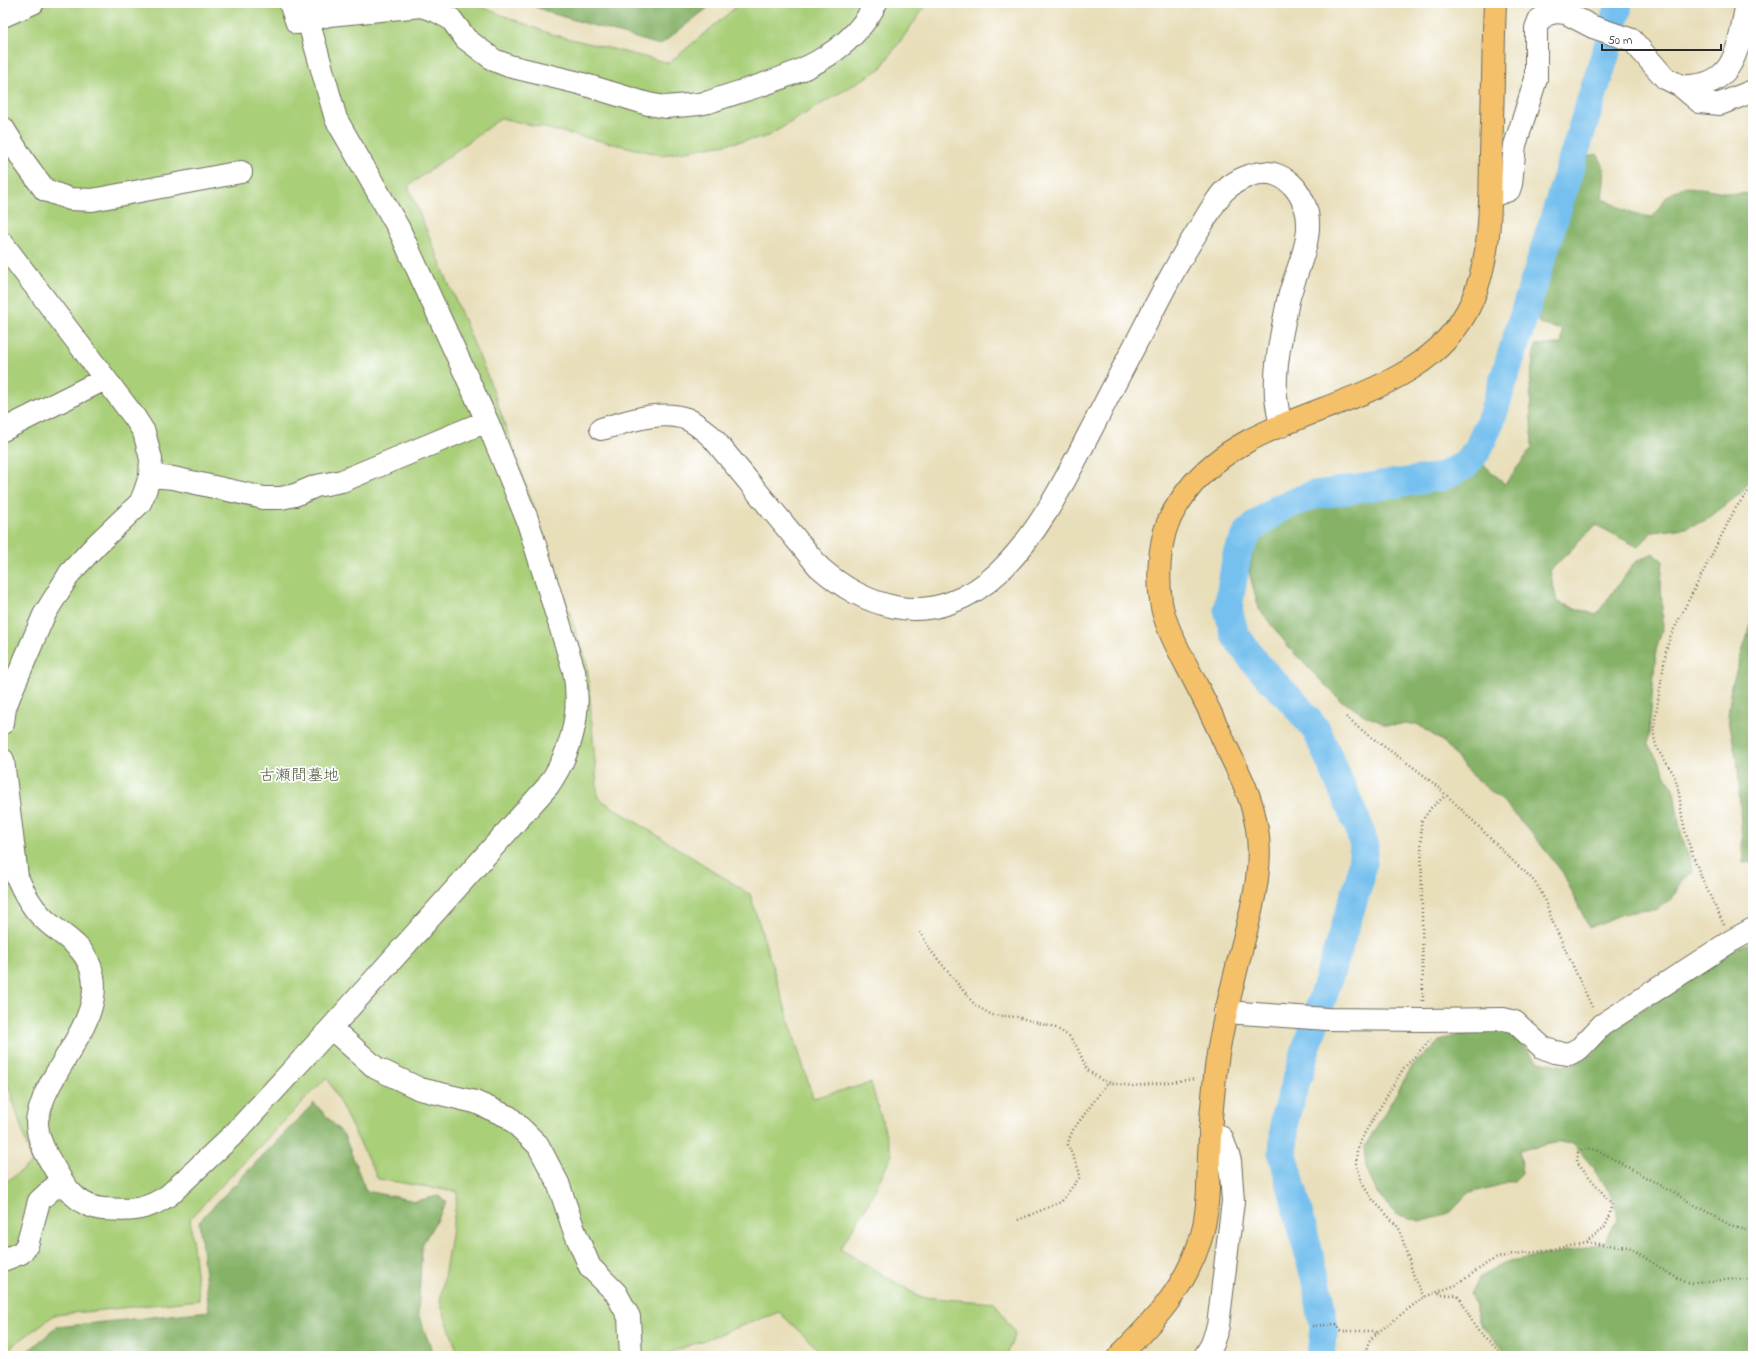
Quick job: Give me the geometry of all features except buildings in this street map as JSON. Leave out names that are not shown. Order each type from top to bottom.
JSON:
[{"type":"main road","points":[[1119,1356],[1153,1321],[1173,1297],[1185,1278],[1201,1239],[1206,1213],[1210,1130],[1215,1079],[1225,1012],[1252,904],[1257,868],[1257,824],[1240,775],[1180,652],[1161,605],[1160,565],[1165,530],[1177,504],[1194,482],[1224,455],[1241,445],[1281,426],[1381,386],[1401,376],[1422,362],[1441,346],[1470,305],[1482,274],[1488,243],[1491,196],[1495,3]]},
{"type":"street","points":[[3,16],[33,3]]},
{"type":"street","points":[[290,3],[297,23],[329,15],[421,6],[438,12],[451,19],[466,39],[494,60],[509,66],[579,83],[648,104],[674,107],[710,102],[818,63],[837,51],[851,38],[862,26],[876,3]]},
{"type":"street","points":[[1681,86],[1694,87],[1704,85],[1713,81],[1727,69],[1737,48],[1747,3]]},
{"type":"street","points":[[1491,196],[1509,190],[1512,184],[1515,145],[1536,79],[1536,28],[1539,20],[1548,14],[1556,12],[1566,13],[1597,29],[1632,40],[1665,78],[1681,86],[1700,102],[1720,104],[1753,91]]},
{"type":"street","points":[[3,760],[18,877],[23,891],[41,917],[75,943],[84,954],[93,976],[93,1001],[87,1017],[49,1086],[37,1120],[43,1150],[62,1182],[79,1201],[98,1208],[131,1210],[158,1203],[169,1195],[236,1132],[548,786],[561,767],[568,747],[577,710],[578,690],[574,671],[527,519],[487,421],[399,229],[336,119],[308,20]]},
{"type":"street","points":[[3,128],[25,163],[45,190],[70,199],[92,200],[241,172]]},
{"type":"street","points":[[601,429],[660,416],[672,416],[687,419],[712,437],[819,567],[836,582],[858,595],[878,604],[906,609],[923,610],[949,603],[969,594],[997,574],[1030,535],[1060,489],[1177,264],[1215,202],[1235,182],[1250,175],[1269,171],[1292,182],[1300,194],[1306,209],[1308,222],[1306,241],[1289,298],[1276,372],[1276,398],[1281,426]]},
{"type":"street","points":[[3,244],[144,432],[151,459],[150,476],[140,503],[97,544],[70,573],[44,615],[11,692],[5,708],[3,723]]},
{"type":"street","points":[[3,430],[105,379]]},
{"type":"street","points":[[150,476],[173,478],[264,498],[281,498],[296,495],[316,486],[342,481],[487,421]]},
{"type":"street","points":[[1225,1012],[1327,1019],[1430,1029],[1504,1018],[1514,1022],[1542,1047],[1554,1052],[1569,1054],[1580,1048],[1602,1026],[1732,940],[1753,929]]},
{"type":"street","points":[[331,1028],[376,1068],[420,1089],[475,1102],[509,1117],[538,1145],[558,1183],[574,1230],[590,1266],[616,1293],[629,1317],[631,1356]]},
{"type":"street","points":[[1205,1356],[1212,1344],[1218,1326],[1233,1202],[1230,1161],[1222,1138],[1210,1130]]},
{"type":"street","points":[[3,1260],[21,1253],[27,1246],[39,1201],[62,1182]]},
{"type":"path","points":[[1732,940],[1699,872],[1684,826],[1676,780],[1655,746],[1653,738],[1666,651],[1670,637],[1735,509],[1753,485]]},
{"type":"path","points":[[1346,717],[1362,731],[1412,766],[1446,796],[1518,866],[1531,876],[1543,892],[1554,923],[1602,1026]]},
{"type":"path","points":[[1424,1296],[1415,1280],[1399,1228],[1363,1185],[1356,1163],[1357,1151],[1363,1136],[1404,1069],[1420,1050],[1431,1040],[1421,822],[1431,808],[1446,796]]},
{"type":"path","points":[[920,932],[931,951],[975,1005],[992,1015],[1017,1017],[1056,1028],[1069,1036],[1077,1047],[1087,1070],[1108,1082],[1133,1086],[1198,1078],[1215,1079]]},
{"type":"path","points":[[1018,1220],[1061,1202],[1078,1178],[1080,1173],[1068,1144],[1069,1139],[1073,1130],[1108,1082]]},
{"type":"path","points":[[1586,1243],[1605,1227],[1612,1208],[1608,1198],[1577,1162],[1578,1153],[1585,1148],[1601,1152],[1730,1225],[1753,1231]]},
{"type":"path","points":[[1364,1356],[1369,1341],[1377,1333],[1424,1296],[1456,1285],[1497,1258],[1586,1243],[1629,1247],[1677,1279],[1693,1282],[1753,1278]]},
{"type":"path","points":[[1439,1292],[1441,1295],[1456,1295],[1460,1298],[1474,1326],[1481,1335],[1505,1356]]},
{"type":"path","points":[[1312,1326],[1336,1324],[1340,1331],[1373,1331],[1377,1333]]},
{"type":"green space","name":"古瀬間墓地","points":[[3,3],[471,3],[551,34],[669,63],[735,8],[735,3],[928,3],[880,69],[766,137],[662,155],[501,118],[408,186],[492,387],[587,664],[598,798],[750,894],[813,1098],[871,1083],[892,1155],[866,1207],[840,1249],[920,1297],[995,1303],[1015,1333],[1007,1356],[825,1356],[779,1312],[661,1356],[459,1356],[440,1302],[458,1192],[378,1179],[327,1077],[190,1218],[199,1300],[54,1315],[3,1353],[3,1184],[32,1163],[3,1067]]},
{"type":"green space","points":[[525,3],[714,3],[660,45],[557,15]]},
{"type":"green space","points":[[1597,154],[1604,170],[1602,198],[1633,214],[1653,217],[1667,196],[1683,187],[1701,188],[1736,194],[1753,193],[1753,474],[1740,494],[1706,520],[1685,528],[1652,532],[1638,547],[1596,525],[1550,571],[1557,602],[1596,615],[1635,562],[1653,553],[1663,561],[1661,584],[1663,626],[1656,650],[1648,745],[1660,763],[1674,791],[1680,829],[1693,871],[1681,882],[1672,899],[1655,910],[1637,911],[1620,915],[1589,928],[1563,873],[1535,837],[1505,803],[1469,773],[1445,743],[1417,724],[1387,725],[1364,715],[1339,699],[1292,651],[1259,609],[1249,572],[1255,544],[1276,527],[1280,518],[1324,500],[1375,495],[1437,484],[1461,475],[1482,463],[1505,484],[1532,448],[1530,383],[1535,345],[1562,344],[1562,330],[1540,324],[1536,302],[1582,158]]},
{"type":"green space","points":[[1753,617],[1753,862],[1743,863],[1738,767],[1728,715],[1732,685]]},
{"type":"green space","points":[[1753,941],[1753,1356],[1510,1356],[1481,1326],[1470,1294],[1478,1278],[1509,1261],[1586,1248],[1605,1242],[1617,1220],[1613,1198],[1594,1168],[1573,1144],[1558,1142],[1519,1151],[1522,1173],[1514,1181],[1467,1194],[1449,1213],[1420,1221],[1396,1214],[1378,1195],[1366,1168],[1365,1146],[1413,1065],[1440,1041],[1459,1035],[1505,1029],[1539,1061],[1564,1066],[1579,1061],[1593,1053],[1614,1028],[1734,950]]},
{"type":"green space","points":[[314,1103],[344,1135],[366,1191],[415,1201],[438,1196],[447,1202],[422,1245],[418,1314],[434,1356],[22,1356],[57,1327],[209,1311],[199,1221]]},
{"type":"waterway","points":[[1321,1356],[1324,1327],[1317,1285],[1283,1154],[1285,1116],[1360,879],[1364,846],[1359,827],[1317,731],[1294,703],[1258,666],[1235,635],[1228,609],[1237,554],[1249,531],[1279,508],[1313,495],[1441,477],[1465,465],[1478,449],[1492,417],[1608,46],[1618,3]]}]
